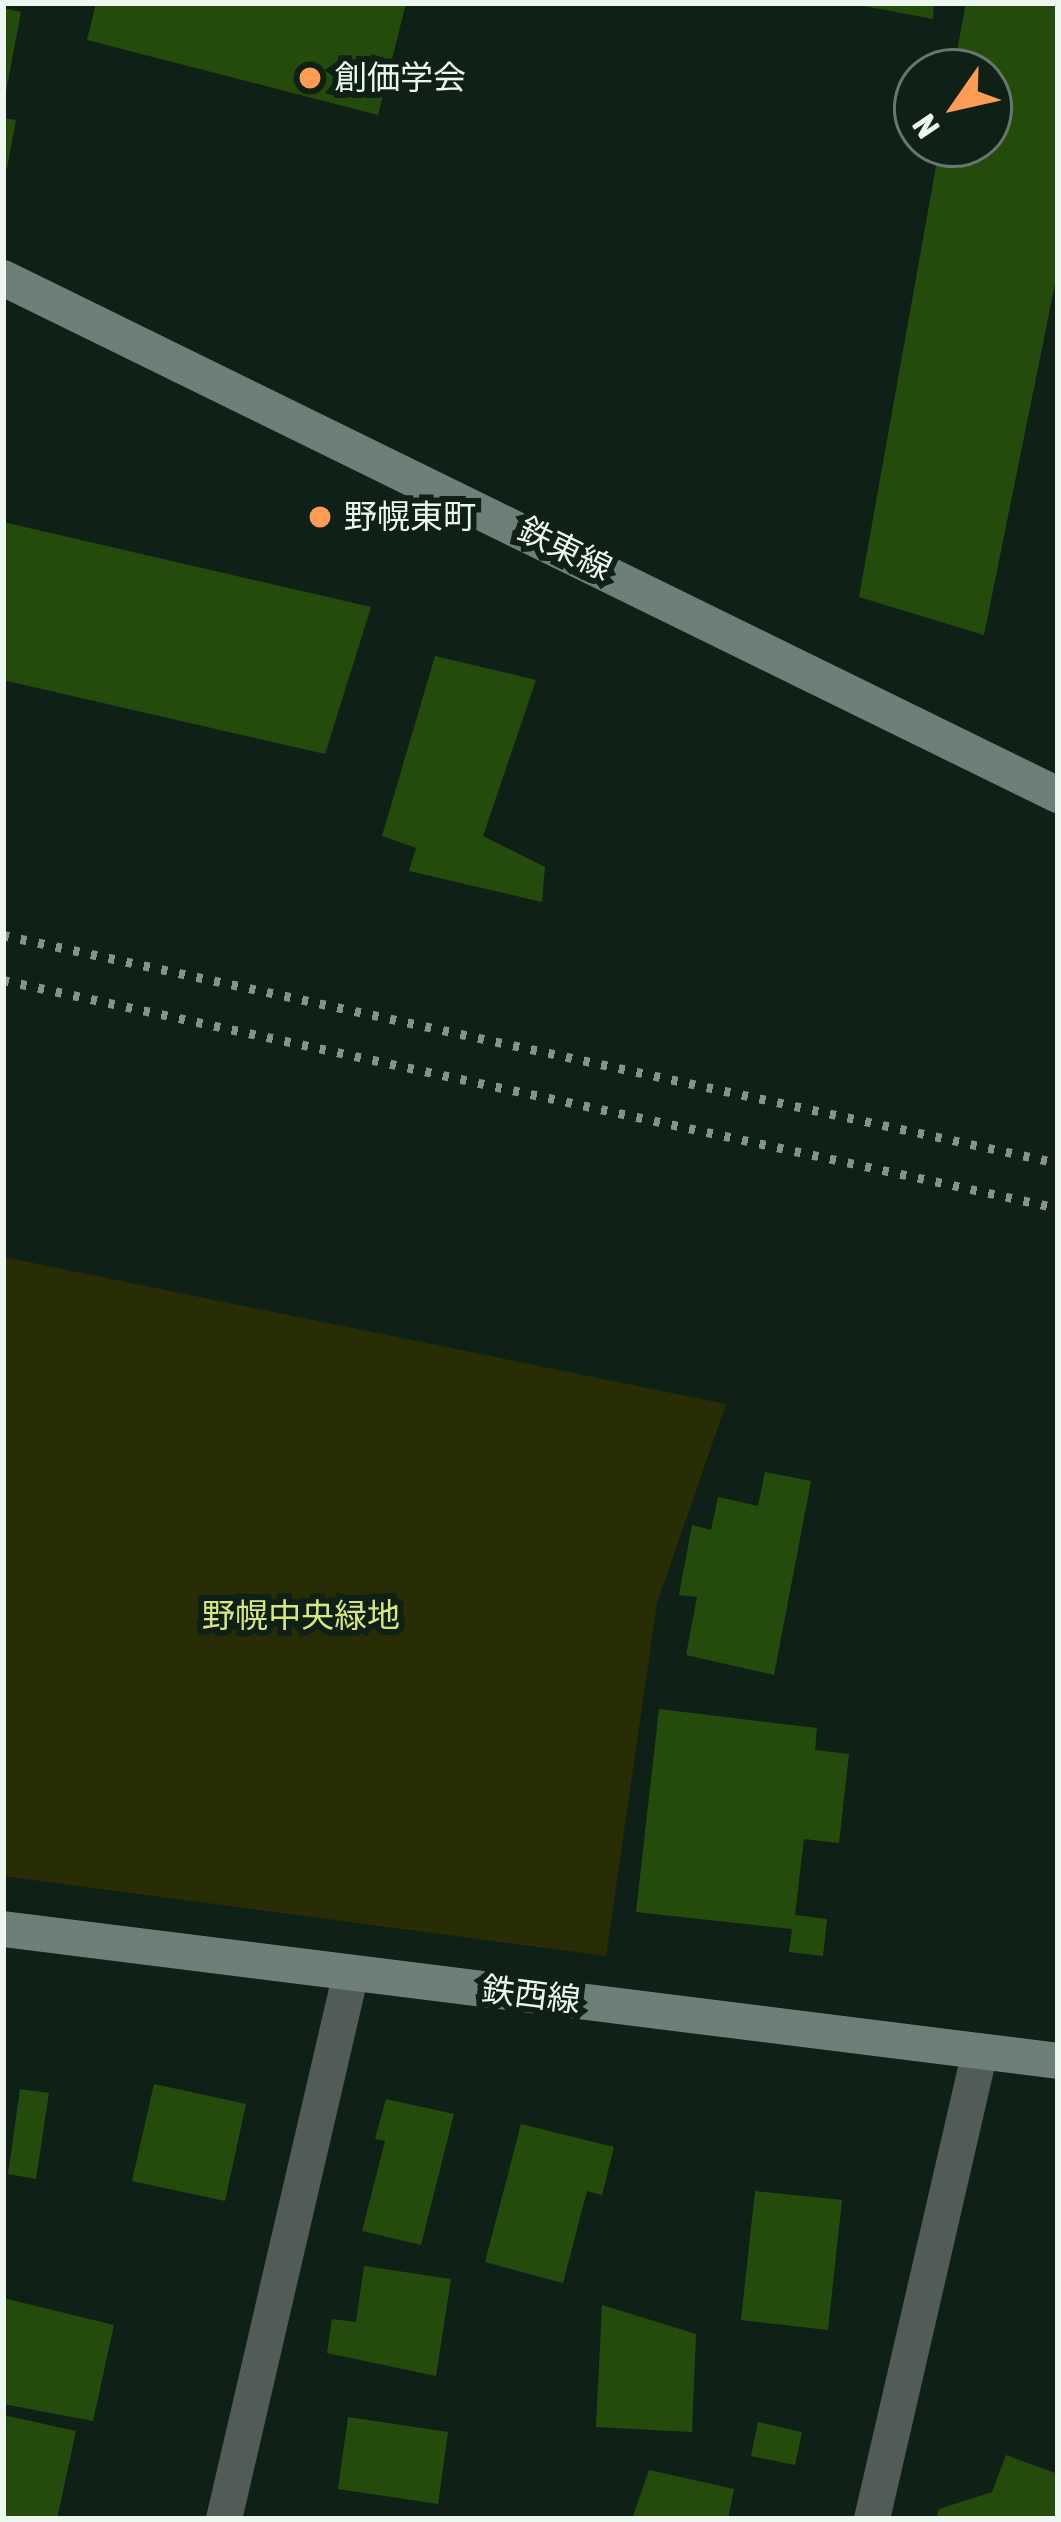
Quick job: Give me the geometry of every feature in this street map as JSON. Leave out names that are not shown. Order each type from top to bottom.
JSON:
[{"type":"street","name":"鉄東線","points":[[3,278],[1058,795]]},
{"type":"street","name":"鉄西線","points":[[3,1929],[1058,2061]]},
{"type":"street","points":[[224,2519],[351,1973]]},
{"type":"street","points":[[872,2519],[980,2051]]},
{"type":"green space","name":"野幌中央緑地","points":[[3,1257],[726,1404],[657,1603],[606,1956],[3,1876]]},
{"type":"building","name":"創価学会","points":[[96,3],[406,3],[378,115],[87,40]]},
{"type":"building","points":[[859,3],[934,3],[933,19],[859,5]]},
{"type":"building","points":[[966,3],[1058,3],[1058,269],[984,635],[859,597],[936,168],[1013,168],[1013,48],[958,48]]},
{"type":"building","points":[[3,8],[21,12],[5,97],[3,97]]},
{"type":"building","points":[[3,118],[16,120],[7,168],[3,167]]},
{"type":"building","points":[[3,522],[371,607],[325,754],[3,680]]},
{"type":"building","points":[[435,656],[536,680],[483,836],[545,867],[542,902],[409,871],[416,848],[382,836]]},
{"type":"building","points":[[765,1472],[811,1481],[774,1675],[686,1655],[697,1597],[679,1595],[692,1525],[711,1530],[718,1497],[758,1506]]},
{"type":"building","points":[[659,1709],[817,1728],[815,1750],[849,1754],[839,1843],[804,1839],[795,1915],[827,1919],[823,1956],[789,1952],[792,1929],[636,1912]]},
{"type":"building","points":[[154,2084],[246,2104],[225,2201],[132,2181]]},
{"type":"building","points":[[20,2089],[49,2093],[36,2179],[8,2174]]},
{"type":"building","points":[[386,2099],[454,2114],[421,2245],[362,2231],[385,2141],[375,2139]]},
{"type":"building","points":[[521,2124],[614,2147],[602,2195],[587,2191],[563,2283],[485,2262]]},
{"type":"building","points":[[755,2191],[842,2200],[828,2330],[741,2320]]},
{"type":"building","points":[[364,2266],[451,2279],[436,2376],[327,2353],[332,2319],[356,2322]]},
{"type":"building","points":[[3,2298],[114,2325],[93,2421],[3,2404]]},
{"type":"building","points":[[602,2305],[696,2334],[692,2432],[596,2427]]},
{"type":"building","points":[[3,2415],[76,2431],[57,2519],[3,2516]]},
{"type":"building","points":[[348,2417],[448,2432],[438,2504],[338,2489]]},
{"type":"building","points":[[758,2422],[802,2432],[795,2465],[751,2456]]},
{"type":"building","points":[[1006,2455],[1058,2474],[1058,2519],[936,2519],[939,2509],[992,2492]]},
{"type":"building","points":[[649,2470],[734,2489],[728,2519],[632,2519]]},
{"type":"railway","points":[[3,935],[1058,1163]]},
{"type":"railway","points":[[3,980],[1058,1208]]},
{"type":"place","name":"創価学会","points":[[310,78]]},
{"type":"place","name":"野幌東町","points":[[320,517]]}]
